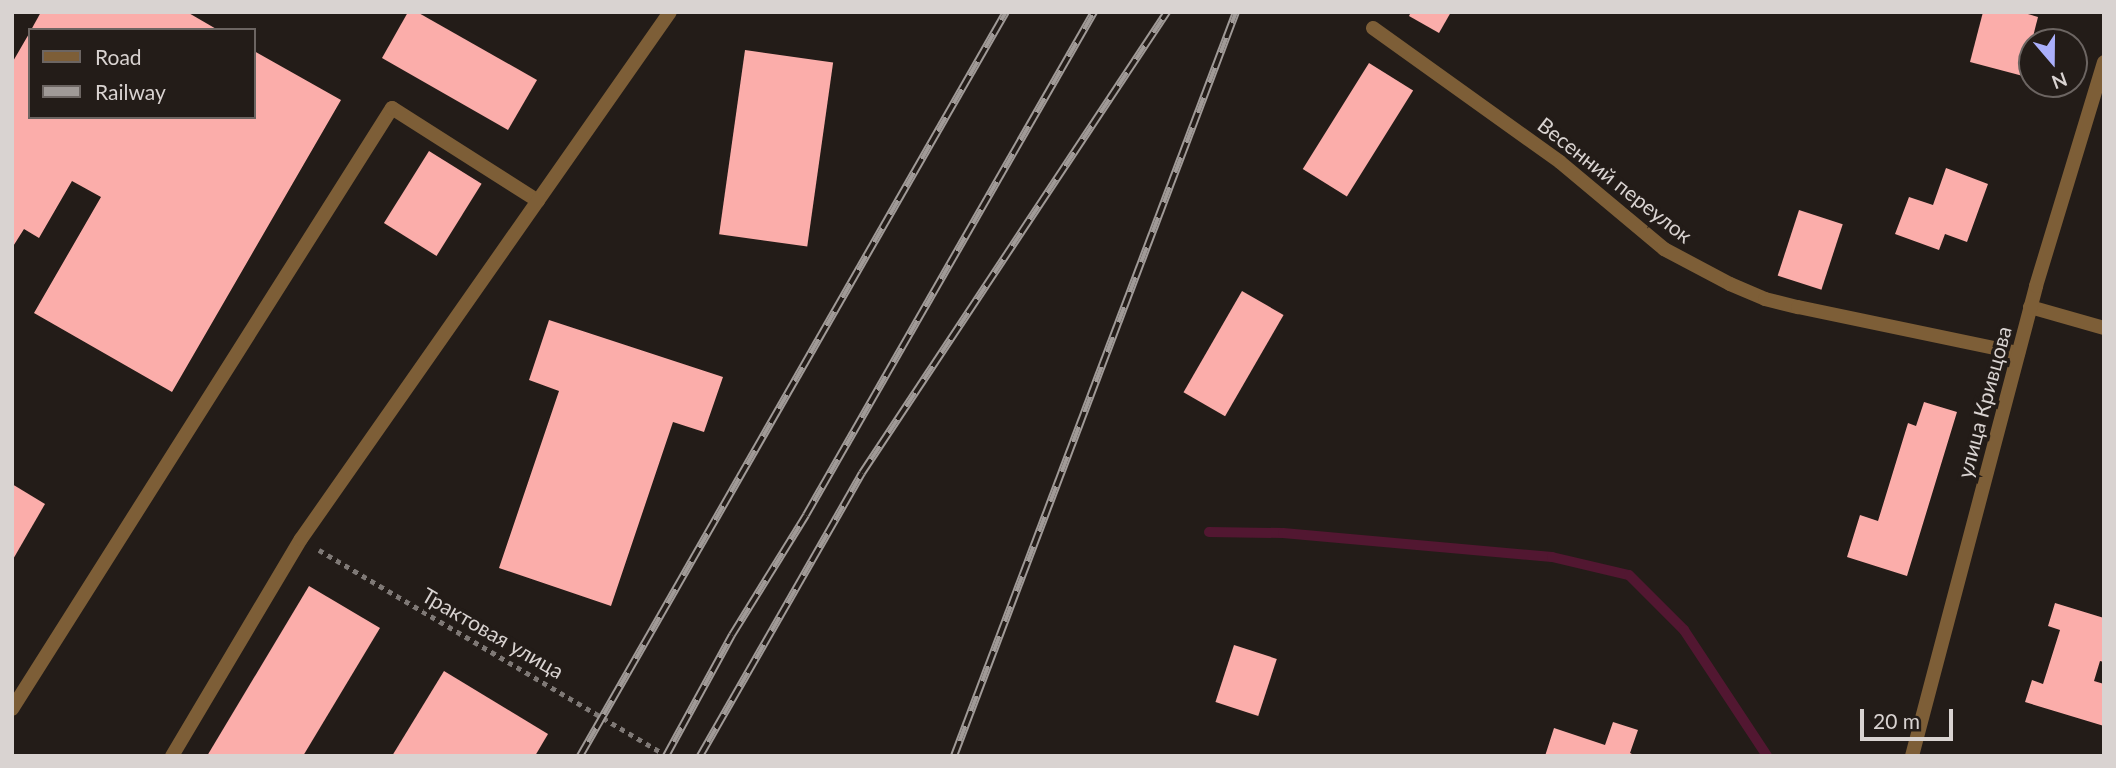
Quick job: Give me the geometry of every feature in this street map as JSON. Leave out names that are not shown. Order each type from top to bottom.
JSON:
[{"type":"street","points":[[172,756],[301,539],[670,12]]},
{"type":"street","name":"Весенний переулок","points":[[1373,29],[1560,162],[1664,249],[1730,284],[1765,299],[1798,307],[2018,353]]},
{"type":"street","name":"улица Кривцова","points":[[1912,756],[2030,307],[2104,62]]},
{"type":"street","points":[[12,709],[391,108],[538,201]]},
{"type":"street","points":[[2030,307],[2104,328]]},
{"type":"path","name":"Трактовая улица","points":[[301,539],[668,756]]},
{"type":"building","points":[[41,12],[187,12],[215,28],[32,28]]},
{"type":"building","points":[[408,12],[417,12],[537,80],[508,130],[382,58]]},
{"type":"building","points":[[1411,12],[1451,12],[1439,33],[1409,16]]},
{"type":"building","points":[[1983,12],[2021,12],[2038,17],[2035,28],[2018,28],[2018,75],[1970,62]]},
{"type":"building","points":[[28,35],[28,119],[256,119],[256,52],[341,100],[172,392],[34,313],[101,197],[72,181],[39,238],[24,229],[12,248],[12,63]]},
{"type":"building","points":[[745,50],[833,62],[807,247],[719,234]]},
{"type":"building","points":[[1369,63],[1413,91],[1347,197],[1303,169]]},
{"type":"building","points":[[429,151],[482,184],[437,256],[384,223]]},
{"type":"building","points":[[1946,168],[1988,184],[1967,242],[1945,234],[1939,250],[1895,234],[1909,197],[1933,205]]},
{"type":"building","points":[[1799,210],[1843,224],[1821,290],[1778,276]]},
{"type":"building","points":[[1242,291],[1284,315],[1225,416],[1184,392]]},
{"type":"building","points":[[549,320],[723,377],[704,432],[673,422],[611,606],[499,568],[559,391],[529,380]]},
{"type":"building","points":[[1924,402],[1957,412],[1907,576],[1847,557],[1860,515],[1878,521],[1908,423],[1916,426]]},
{"type":"building","points":[[12,484],[45,504],[12,561]]},
{"type":"building","points":[[309,586],[380,628],[303,756],[207,756]]},
{"type":"building","points":[[2055,603],[2104,618],[2104,662],[2100,661],[2094,681],[2104,684],[2104,726],[2025,702],[2032,680],[2043,684],[2060,630],[2048,626]]},
{"type":"building","points":[[1234,645],[1277,659],[1258,716],[1215,702]]},
{"type":"building","points":[[444,671],[548,734],[535,756],[392,756]]},
{"type":"building","points":[[1613,722],[1638,730],[1630,753],[1636,756],[1545,756],[1554,728],[1605,745]]},
{"type":"waterway","points":[[1209,532],[1283,533],[1552,557],[1629,575],[1684,630],[1767,756]]},
{"type":"railway","points":[[580,756],[1006,12]]},
{"type":"railway","points":[[666,756],[732,635],[806,515],[1094,12]]},
{"type":"railway","points":[[700,756],[862,473],[1167,12]]},
{"type":"railway","points":[[954,756],[1236,12]]}]
